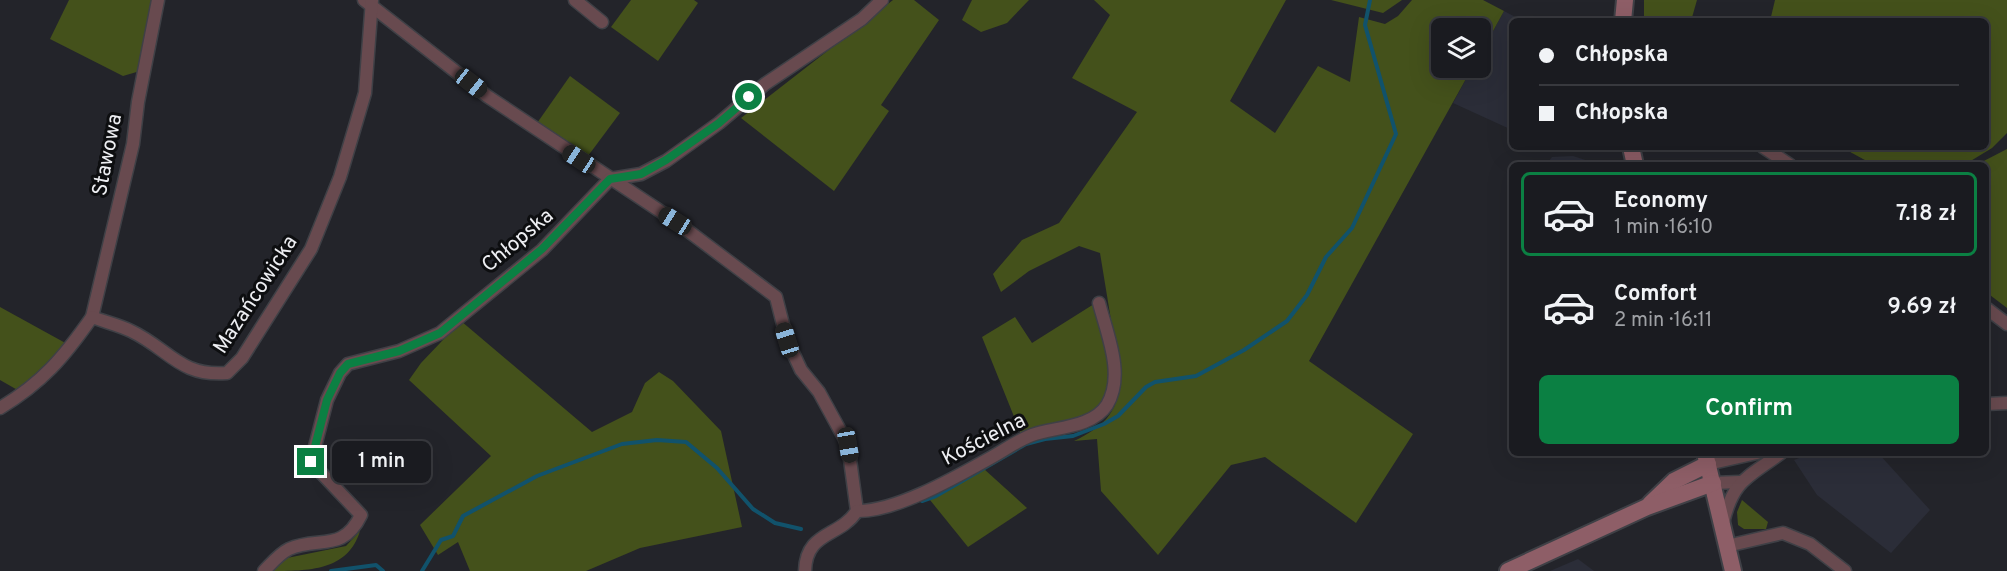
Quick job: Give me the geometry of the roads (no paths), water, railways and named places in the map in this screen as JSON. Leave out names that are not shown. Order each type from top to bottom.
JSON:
[{"type":"street","name":"Stawowa","points":[[92,317],[133,144],[158,0]]},
{"type":"street","points":[[575,0],[602,22]]},
{"type":"street","points":[[610,179],[641,174],[666,160],[719,123],[765,84],[862,19],[882,0]]},
{"type":"street","points":[[1623,18],[1625,0]]},
{"type":"street","name":"Mazańcowicka","points":[[92,317],[132,332],[179,363],[206,375],[227,373],[242,358],[311,249],[340,177],[366,93],[369,1]]},
{"type":"street","points":[[369,1],[487,96],[675,221],[776,297],[787,340],[848,445],[859,509],[852,518],[814,544],[806,556],[805,571]]},
{"type":"street","points":[[1768,150],[1786,162]]},
{"type":"street","name":"Chłopska","points":[[264,571],[289,549],[326,544],[346,535],[356,526],[360,515],[311,462],[327,400],[340,373],[348,364],[399,351],[440,333],[542,249],[610,179]]},
{"type":"street","name":"Kościelna","points":[[857,511],[870,512],[891,506],[954,477],[1032,435],[1075,424],[1100,413],[1114,390],[1115,369],[1099,303]]},
{"type":"street","points":[[1989,310],[2007,326]]},
{"type":"street","points":[[0,408],[29,390],[64,357],[92,317]]},
{"type":"street","points":[[1989,404],[2007,403]]},
{"type":"street","points":[[1647,507],[1674,481],[1706,459],[1731,456]]},
{"type":"street","points":[[1722,525],[1729,498],[1740,482],[1777,456]]},
{"type":"street","points":[[1706,459],[1733,571]]},
{"type":"street","points":[[1508,571],[1647,507],[1713,483],[1740,482]]},
{"type":"street","points":[[1727,546],[1783,533],[1810,544],[1845,571]]},
{"type":"waterway","points":[[922,501],[936,496],[1026,444],[1073,436],[1104,424],[1118,416],[1146,387],[1155,382],[1196,376],[1244,350],[1287,321],[1307,295],[1326,257],[1352,228],[1396,134],[1365,25],[1370,0]]},
{"type":"waterway","points":[[422,571],[441,540],[453,536],[463,516],[537,476],[622,444],[657,440],[686,442],[717,468],[753,509],[775,523],[801,529]]},
{"type":"waterway","points":[[331,571],[376,565],[383,571]]}]
